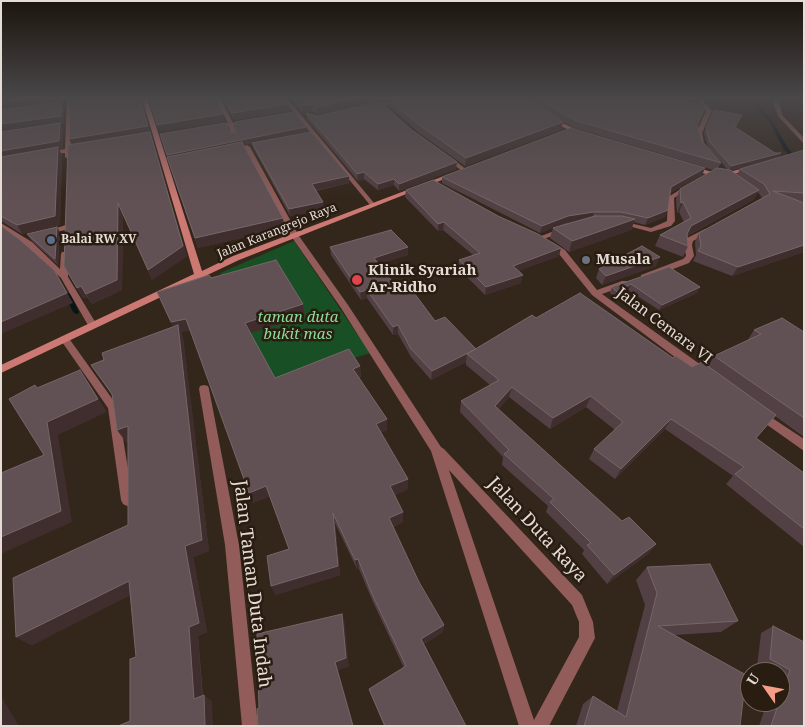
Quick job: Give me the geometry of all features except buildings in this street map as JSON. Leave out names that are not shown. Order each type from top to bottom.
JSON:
[{"type":"main road","points":[[154,132],[200,276]]},
{"type":"main road","points":[[570,132],[588,136]]},
{"type":"main road","points":[[683,165],[731,178],[754,168]]},
{"type":"main road","name":"Jalan Karangrejo Raya","points":[[1,369],[200,276],[372,204],[474,166]]},
{"type":"street","points":[[67,170],[68,132]]},
{"type":"street","points":[[699,132],[703,148]]},
{"type":"street","points":[[795,132],[804,142]]},
{"type":"street","points":[[304,136],[314,134],[372,204]]},
{"type":"street","points":[[146,138],[165,135]]},
{"type":"street","points":[[237,149],[256,145]]},
{"type":"street","name":"Jalan Duta Raya","points":[[247,147],[295,236],[345,307],[436,449],[577,600],[586,622],[587,638],[540,726]]},
{"type":"street","points":[[39,155],[87,148]]},
{"type":"street","points":[[441,153],[464,170]]},
{"type":"street","points":[[165,163],[174,161]]},
{"type":"street","points":[[721,169],[731,178]]},
{"type":"street","points":[[613,222],[651,230],[668,224],[671,221],[671,197],[711,174]]},
{"type":"street","points":[[431,182],[440,187]]},
{"type":"street","points":[[66,218],[66,237]]},
{"type":"street","points":[[1,225],[21,238],[64,277],[92,325]]},
{"type":"street","points":[[39,234],[66,227]]},
{"type":"street","name":"Jalan Cemara VI","points":[[570,228],[536,236],[562,252],[596,293],[712,379]]},
{"type":"street","points":[[596,293],[686,261],[690,256],[688,245],[690,240],[714,229]]},
{"type":"street","points":[[21,238],[30,236]]},
{"type":"street","points":[[64,277],[65,247]]},
{"type":"street","points":[[65,339],[113,406],[127,500]]},
{"type":"street","name":"Jalan Taman Duta Indah","points":[[204,389],[232,545],[250,726]]},
{"type":"street","points":[[752,408],[804,446]]},
{"type":"street","name":"Jalan Duta Raya","points":[[436,449],[528,726]]},
{"type":"green space","name":"taman duta bukit mas","points":[[294,241],[370,353],[276,383],[220,273]]},
{"type":"waterway","points":[[777,132],[786,149],[804,170]]},
{"type":"waterway","points":[[68,295],[76,312]]},
{"type":"place","name":"Balai RW XV","points":[[51,240]]},
{"type":"place","name":"Musala","points":[[586,260]]},
{"type":"place","name":"Klinik Syariah Ar-Ridho","points":[[357,280]]}]
